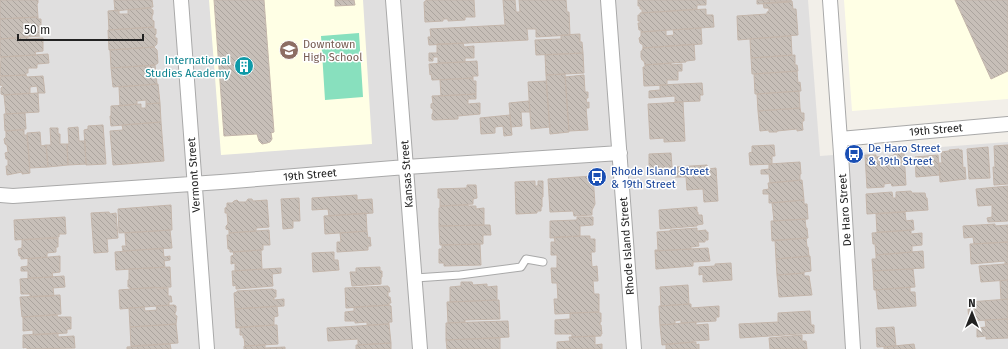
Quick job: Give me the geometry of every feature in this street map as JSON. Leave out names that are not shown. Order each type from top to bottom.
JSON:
[{"type":"street","name":"Vermont Street","points":[[181,0],[207,349]]},
{"type":"street","name":"Kansas Street","points":[[393,0],[420,349]]},
{"type":"street","name":"Rhode Island Street","points":[[608,0],[634,349]]},
{"type":"street","name":"De Haro Street","points":[[830,0],[853,349]]},
{"type":"street","name":"19th Street","points":[[840,139],[1008,124]]},
{"type":"street","name":"19th Street","points":[[0,195],[13,196],[195,184],[406,167],[620,153]]},
{"type":"lane","points":[[415,278],[460,275],[521,267],[526,259],[543,262]]},
{"type":"shaded area","points":[[0,0],[808,0],[820,156],[1008,142],[1008,349],[0,349]]},
{"type":"shaded area","name":"Downtown High School","points":[[209,0],[363,0],[372,144],[221,155]]},
{"type":"shaded area","points":[[844,0],[1008,0],[1008,99],[852,111]]},
{"type":"green space","points":[[359,33],[363,97],[325,100],[321,36]]},
{"type":"building","points":[[0,0],[38,0],[38,17],[0,19]]},
{"type":"building","points":[[114,0],[152,0],[153,7],[115,11]]},
{"type":"building","name":"International Studies Academy","points":[[214,0],[264,0],[274,132],[271,133],[272,139],[270,142],[262,144],[259,141],[257,134],[224,136]]},
{"type":"building","points":[[335,0],[354,0],[355,5],[335,6]]},
{"type":"building","points":[[426,0],[474,0],[475,17],[465,17],[465,20],[448,21],[448,19],[443,19],[443,21],[425,22],[424,2]]},
{"type":"building","points":[[503,0],[515,0],[516,12],[520,12],[519,0],[566,0],[567,12],[569,12],[570,35],[536,37],[536,29],[527,29],[528,40],[429,45],[428,37],[431,37],[430,29],[505,25]]},
{"type":"building","points":[[638,0],[706,0],[706,5],[697,5],[697,9],[642,13],[642,9],[638,6]]},
{"type":"building","points":[[757,0],[791,0],[791,2],[757,4]]},
{"type":"building","points":[[955,0],[1008,0],[1008,71],[991,79]]},
{"type":"building","points":[[792,1],[793,9],[796,9],[798,35],[738,40],[737,16],[767,14],[769,8],[764,8],[763,3]]},
{"type":"building","points":[[151,8],[153,10],[152,20],[154,21],[154,27],[109,30],[108,11],[119,10],[119,14],[128,14],[128,10]]},
{"type":"building","points":[[706,9],[706,15],[713,15],[714,27],[641,32],[641,30],[639,30],[638,23],[640,23],[640,21],[638,21],[638,15],[640,15],[640,13]]},
{"type":"building","points":[[38,17],[38,19],[41,19],[41,25],[39,25],[40,36],[0,39],[0,19]]},
{"type":"building","points":[[154,27],[154,29],[156,29],[155,38],[157,38],[157,44],[154,47],[109,50],[108,30]]},
{"type":"building","points":[[701,28],[702,44],[643,48],[643,45],[640,43],[639,38],[641,36],[641,32],[666,30],[666,36],[674,35],[673,30]]},
{"type":"building","points":[[580,34],[580,42],[582,42],[583,53],[536,55],[535,40],[561,39],[561,35]]},
{"type":"building","points":[[791,36],[792,55],[751,58],[750,39]]},
{"type":"building","points":[[28,37],[28,39],[43,38],[43,51],[35,52],[36,55],[0,57],[0,39]]},
{"type":"building","points":[[463,43],[464,47],[474,46],[474,58],[465,58],[465,62],[438,63],[438,57],[433,57],[433,61],[429,61],[429,53],[437,53],[437,44]]},
{"type":"building","points":[[694,44],[695,60],[645,65],[641,57],[641,51],[643,48]]},
{"type":"building","points":[[154,47],[157,50],[158,63],[155,65],[111,68],[110,50]]},
{"type":"building","points":[[583,53],[584,73],[546,75],[545,55]]},
{"type":"building","points":[[48,54],[49,63],[37,64],[37,68],[28,68],[28,73],[26,73],[26,75],[0,75],[1,57]]},
{"type":"building","points":[[795,55],[795,65],[797,65],[798,71],[752,74],[751,58]]},
{"type":"building","points":[[477,61],[478,76],[473,76],[473,78],[432,80],[431,74],[430,75],[429,64]]},
{"type":"building","points":[[671,63],[671,65],[682,64],[682,71],[678,71],[678,80],[667,80],[667,85],[644,86],[643,67],[645,67],[645,65]]},
{"type":"building","points":[[155,65],[157,84],[113,87],[111,68]]},
{"type":"building","points":[[797,71],[798,83],[800,82],[801,91],[755,94],[754,74]]},
{"type":"building","points":[[565,74],[569,132],[550,134],[546,75]]},
{"type":"building","points":[[26,75],[27,77],[43,76],[45,93],[38,93],[37,86],[30,87],[30,93],[1,94],[1,88],[3,86],[0,85],[1,76]]},
{"type":"building","points":[[584,75],[585,92],[588,92],[588,98],[586,98],[587,103],[589,102],[589,108],[586,108],[588,130],[569,131],[565,77]]},
{"type":"building","points":[[473,78],[473,81],[476,81],[476,94],[441,96],[440,80]]},
{"type":"building","points":[[546,81],[550,127],[531,129],[528,82]]},
{"type":"building","points":[[702,83],[703,95],[700,95],[700,101],[675,102],[675,96],[649,98],[649,91],[660,90],[660,85]]},
{"type":"building","points":[[158,84],[160,103],[146,104],[146,100],[137,101],[137,104],[120,106],[119,87]]},
{"type":"building","points":[[799,91],[800,108],[758,111],[757,94]]},
{"type":"building","points":[[38,93],[39,112],[6,114],[4,95]]},
{"type":"building","points":[[476,94],[476,99],[468,99],[468,104],[480,103],[480,114],[458,116],[458,119],[432,119],[432,96]]},
{"type":"building","points":[[529,101],[530,112],[521,112],[522,126],[511,127],[509,103]]},
{"type":"building","points":[[683,102],[685,141],[664,142],[664,138],[650,139],[648,104]]},
{"type":"building","points":[[160,103],[161,122],[111,126],[111,106],[141,104],[141,108],[146,108],[146,104]]},
{"type":"building","points":[[800,108],[801,113],[804,113],[804,121],[802,121],[803,130],[797,131],[797,129],[777,132],[769,132],[769,130],[760,131],[758,111]]},
{"type":"building","points":[[25,113],[26,129],[5,131],[4,114]]},
{"type":"building","points":[[510,115],[512,135],[504,136],[503,126],[495,127],[495,133],[481,134],[480,118]]},
{"type":"building","points":[[161,122],[164,161],[113,165],[110,131],[123,130],[122,125]]},
{"type":"building","points":[[103,125],[106,164],[86,165],[84,130],[88,129],[88,126]]},
{"type":"building","points":[[78,127],[79,141],[85,141],[86,164],[68,165],[68,128]]},
{"type":"building","points":[[50,128],[58,128],[58,134],[60,134],[60,144],[67,144],[68,165],[48,167],[46,145],[51,145]]},
{"type":"building","points":[[24,130],[24,135],[27,135],[30,173],[22,174],[22,172],[7,175],[6,166],[8,166],[8,159],[6,159],[5,153],[8,152],[4,139],[6,137],[6,131]]},
{"type":"building","points":[[40,132],[41,146],[46,145],[48,167],[30,168],[27,133]]},
{"type":"building","points":[[774,145],[775,156],[772,156],[772,164],[750,165],[749,153],[752,152],[752,146]]},
{"type":"building","points":[[1008,145],[1008,184],[994,185],[994,146]]},
{"type":"building","points":[[988,147],[990,178],[969,179],[967,149]]},
{"type":"building","points":[[959,149],[962,150],[963,168],[965,167],[966,179],[940,182],[939,163],[942,163],[941,152]]},
{"type":"building","points":[[671,153],[672,167],[649,169],[649,154]]},
{"type":"building","points":[[904,153],[906,185],[892,186],[891,183],[884,184],[884,187],[867,188],[865,155],[876,155],[876,157],[894,156],[894,154]]},
{"type":"building","points":[[938,155],[940,175],[916,177],[915,157]]},
{"type":"building","points":[[800,162],[800,180],[770,183],[769,174],[761,174],[761,170],[769,169],[769,164]]},
{"type":"building","points":[[707,165],[708,169],[716,168],[718,201],[704,202],[703,189],[687,190],[686,177],[675,177],[675,167]]},
{"type":"building","points":[[593,176],[595,204],[592,210],[592,215],[574,216],[573,211],[550,212],[548,179]]},
{"type":"building","points":[[802,180],[804,200],[769,203],[769,194],[763,194],[763,190],[769,189],[768,183]]},
{"type":"building","points":[[535,181],[535,186],[538,186],[538,181],[543,181],[541,211],[537,211],[537,213],[516,214],[515,182]]},
{"type":"building","points":[[467,185],[476,185],[477,198],[473,199],[473,204],[440,206],[438,189],[467,188]]},
{"type":"building","points":[[1008,186],[1008,221],[988,222],[987,218],[992,217],[992,205],[978,206],[976,189]]},
{"type":"building","points":[[911,191],[912,193],[925,193],[928,210],[867,214],[866,194],[892,192],[893,198],[896,198],[896,192]]},
{"type":"building","points":[[357,195],[357,200],[372,199],[373,213],[329,216],[328,209],[312,210],[312,198]]},
{"type":"building","points":[[299,198],[300,221],[293,221],[293,228],[283,229],[281,199]]},
{"type":"building","points":[[248,199],[252,199],[253,201],[267,200],[269,227],[256,228],[256,231],[229,233],[229,230],[226,229],[228,224],[225,208],[227,207],[227,203],[232,203],[237,200],[239,202],[246,202]]},
{"type":"building","points":[[804,200],[804,204],[807,204],[808,219],[774,221],[772,203]]},
{"type":"building","points":[[171,205],[172,230],[119,233],[118,209]]},
{"type":"building","points":[[440,206],[476,206],[476,209],[484,208],[484,225],[439,226]]},
{"type":"building","points":[[697,207],[698,215],[702,215],[703,224],[697,226],[660,229],[659,210]]},
{"type":"building","points":[[109,212],[110,214],[116,213],[118,238],[107,239],[108,252],[94,253],[91,213]]},
{"type":"building","points":[[905,212],[906,221],[913,220],[914,230],[877,232],[876,214]]},
{"type":"building","points":[[366,213],[367,231],[325,234],[324,216]]},
{"type":"building","points":[[65,217],[66,234],[59,234],[59,237],[15,240],[14,220]]},
{"type":"building","points":[[577,217],[593,217],[593,225],[580,226],[580,236],[550,238],[550,221],[577,220]]},
{"type":"building","points":[[805,219],[808,238],[772,241],[771,221]]},
{"type":"building","points":[[995,224],[995,226],[1008,225],[1008,242],[974,244],[973,237],[964,238],[963,226]]},
{"type":"building","points":[[490,225],[491,235],[483,235],[483,244],[440,245],[439,226]]},
{"type":"building","points":[[697,228],[697,231],[706,230],[706,232],[708,232],[708,240],[705,240],[705,242],[698,242],[699,246],[691,247],[691,249],[655,251],[658,250],[657,232]]},
{"type":"building","points":[[170,230],[172,248],[123,251],[122,246],[126,246],[125,233]]},
{"type":"building","points":[[269,230],[270,245],[263,245],[263,250],[230,252],[230,249],[228,249],[227,235],[229,235],[229,233]]},
{"type":"building","points":[[911,230],[911,234],[922,233],[922,245],[912,246],[912,252],[876,255],[872,233]]},
{"type":"building","points":[[367,231],[368,238],[370,237],[371,246],[368,246],[368,250],[337,252],[337,242],[341,242],[340,233]]},
{"type":"building","points":[[590,236],[590,239],[595,239],[595,252],[591,252],[592,267],[597,266],[598,281],[593,281],[594,294],[599,294],[599,312],[555,314],[554,299],[558,299],[557,283],[552,283],[551,268],[557,268],[557,255],[551,255],[551,242],[555,242],[554,237]]},
{"type":"building","points":[[58,238],[58,247],[56,247],[56,252],[47,253],[47,257],[21,259],[21,256],[19,256],[18,249],[22,248],[22,240]]},
{"type":"building","points":[[806,238],[809,256],[776,259],[775,240]]},
{"type":"building","points":[[1008,242],[1008,264],[1005,264],[1005,261],[971,264],[970,244]]},
{"type":"building","points":[[480,244],[481,265],[444,266],[444,263],[439,263],[439,249],[442,249],[442,245]]},
{"type":"building","points":[[163,248],[164,257],[170,256],[170,260],[164,261],[165,267],[116,270],[115,252]]},
{"type":"building","points":[[708,248],[710,261],[693,262],[693,266],[656,269],[655,251]]},
{"type":"building","points":[[261,250],[262,269],[235,271],[235,263],[231,264],[231,256],[234,255],[233,252]]},
{"type":"building","points":[[923,251],[924,268],[873,271],[872,259],[876,259],[876,255]]},
{"type":"building","points":[[334,252],[334,260],[338,260],[339,270],[313,272],[312,253]]},
{"type":"building","points":[[60,256],[60,272],[52,273],[53,277],[28,278],[28,271],[21,271],[21,267],[28,266],[28,259]]},
{"type":"building","points":[[810,256],[811,271],[777,275],[776,259]]},
{"type":"building","points":[[731,263],[732,280],[703,282],[703,274],[699,275],[699,267]]},
{"type":"building","points":[[1008,264],[1008,280],[981,282],[979,266]]},
{"type":"building","points":[[170,267],[171,287],[130,289],[130,287],[128,287],[129,269]]},
{"type":"building","points":[[380,267],[380,271],[382,271],[381,284],[352,286],[350,272],[356,272],[356,268]]},
{"type":"building","points":[[281,268],[281,273],[272,274],[273,286],[236,289],[236,285],[233,286],[232,271]]},
{"type":"building","points":[[913,269],[915,287],[874,290],[873,271]]},
{"type":"building","points":[[804,273],[804,276],[809,276],[812,295],[779,297],[777,275]]},
{"type":"building","points":[[64,276],[65,287],[53,288],[54,296],[30,297],[30,294],[21,294],[20,279]]},
{"type":"building","points":[[1008,280],[1008,299],[1001,300],[1000,281]]},
{"type":"building","points":[[461,282],[472,282],[473,285],[487,284],[487,287],[497,286],[497,300],[450,302],[450,287],[461,286]]},
{"type":"building","points":[[688,285],[689,304],[661,306],[660,287]]},
{"type":"building","points":[[388,286],[390,292],[388,292],[388,297],[390,297],[391,303],[389,303],[389,305],[346,308],[345,288]]},
{"type":"building","points":[[156,287],[157,289],[168,288],[168,296],[171,296],[172,302],[169,302],[169,305],[120,309],[119,290]]},
{"type":"building","points":[[910,287],[910,292],[915,292],[916,306],[878,309],[876,290]]},
{"type":"building","points":[[276,290],[276,297],[274,297],[274,300],[284,299],[284,306],[235,309],[234,293],[237,291]]},
{"type":"building","points":[[60,295],[61,314],[22,317],[20,297]]},
{"type":"building","points":[[1008,299],[1008,319],[969,321],[969,302]]},
{"type":"building","points":[[499,300],[500,319],[465,320],[465,322],[448,323],[447,302]]},
{"type":"building","points":[[691,304],[691,308],[719,306],[719,317],[716,317],[716,321],[681,323],[681,320],[675,321],[675,324],[660,325],[659,306]]},
{"type":"building","points":[[156,306],[176,306],[176,324],[130,327],[129,308],[144,307],[145,311],[157,310]]},
{"type":"building","points":[[277,306],[278,316],[274,317],[274,325],[236,328],[235,309]]},
{"type":"building","points":[[391,306],[392,322],[389,322],[389,324],[367,325],[367,322],[355,323],[355,321],[345,321],[345,312],[354,311],[354,307]]},
{"type":"building","points":[[810,311],[811,325],[814,325],[814,333],[740,338],[739,324],[778,322],[778,313]]},
{"type":"building","points":[[570,313],[601,313],[601,336],[572,337],[572,334],[555,334],[555,320],[570,319]]},
{"type":"building","points":[[57,315],[58,317],[71,317],[71,329],[67,329],[67,333],[33,335],[33,330],[23,331],[23,317]]},
{"type":"building","points":[[1008,319],[1008,338],[986,339],[986,336],[977,337],[977,328],[986,327],[985,320]]},
{"type":"building","points":[[508,321],[509,337],[446,340],[446,323]]},
{"type":"building","points":[[696,322],[696,325],[708,324],[709,340],[662,345],[660,325]]},
{"type":"building","points":[[176,324],[178,343],[131,346],[130,327]]},
{"type":"building","points":[[389,324],[391,343],[358,345],[358,339],[328,341],[327,328]]},
{"type":"building","points":[[277,325],[278,344],[245,346],[243,335],[240,335],[240,327]]},
{"type":"building","points":[[894,327],[896,346],[877,347],[876,328]]},
{"type":"building","points":[[58,333],[58,337],[74,336],[75,348],[23,348],[23,335]]},
{"type":"building","points":[[802,335],[802,341],[806,341],[807,349],[770,349],[769,338]]},
{"type":"building","points":[[595,336],[595,345],[602,344],[602,349],[557,349],[557,342],[570,341],[569,337]]},
{"type":"building","points":[[500,338],[500,349],[447,349],[446,340]]},
{"type":"building","points":[[696,342],[696,345],[699,344],[699,349],[666,349],[666,344]]},
{"type":"building","points":[[391,343],[391,349],[356,349],[356,345]]},
{"type":"building","points":[[170,344],[171,349],[127,349],[127,347]]},
{"type":"building","points":[[914,344],[915,349],[884,349],[884,347]]},
{"type":"building","points":[[265,345],[265,348],[285,347],[285,349],[244,349],[244,346]]},
{"type":"place","name":"Downtown High School","points":[[289,50]]},
{"type":"place","name":"International Studies Academy","points":[[244,66]]},
{"type":"place","name":"De Haro Street & 19th Street","points":[[854,154]]},
{"type":"place","name":"Rhode Island Street & 19th Street","points":[[597,177]]}]
